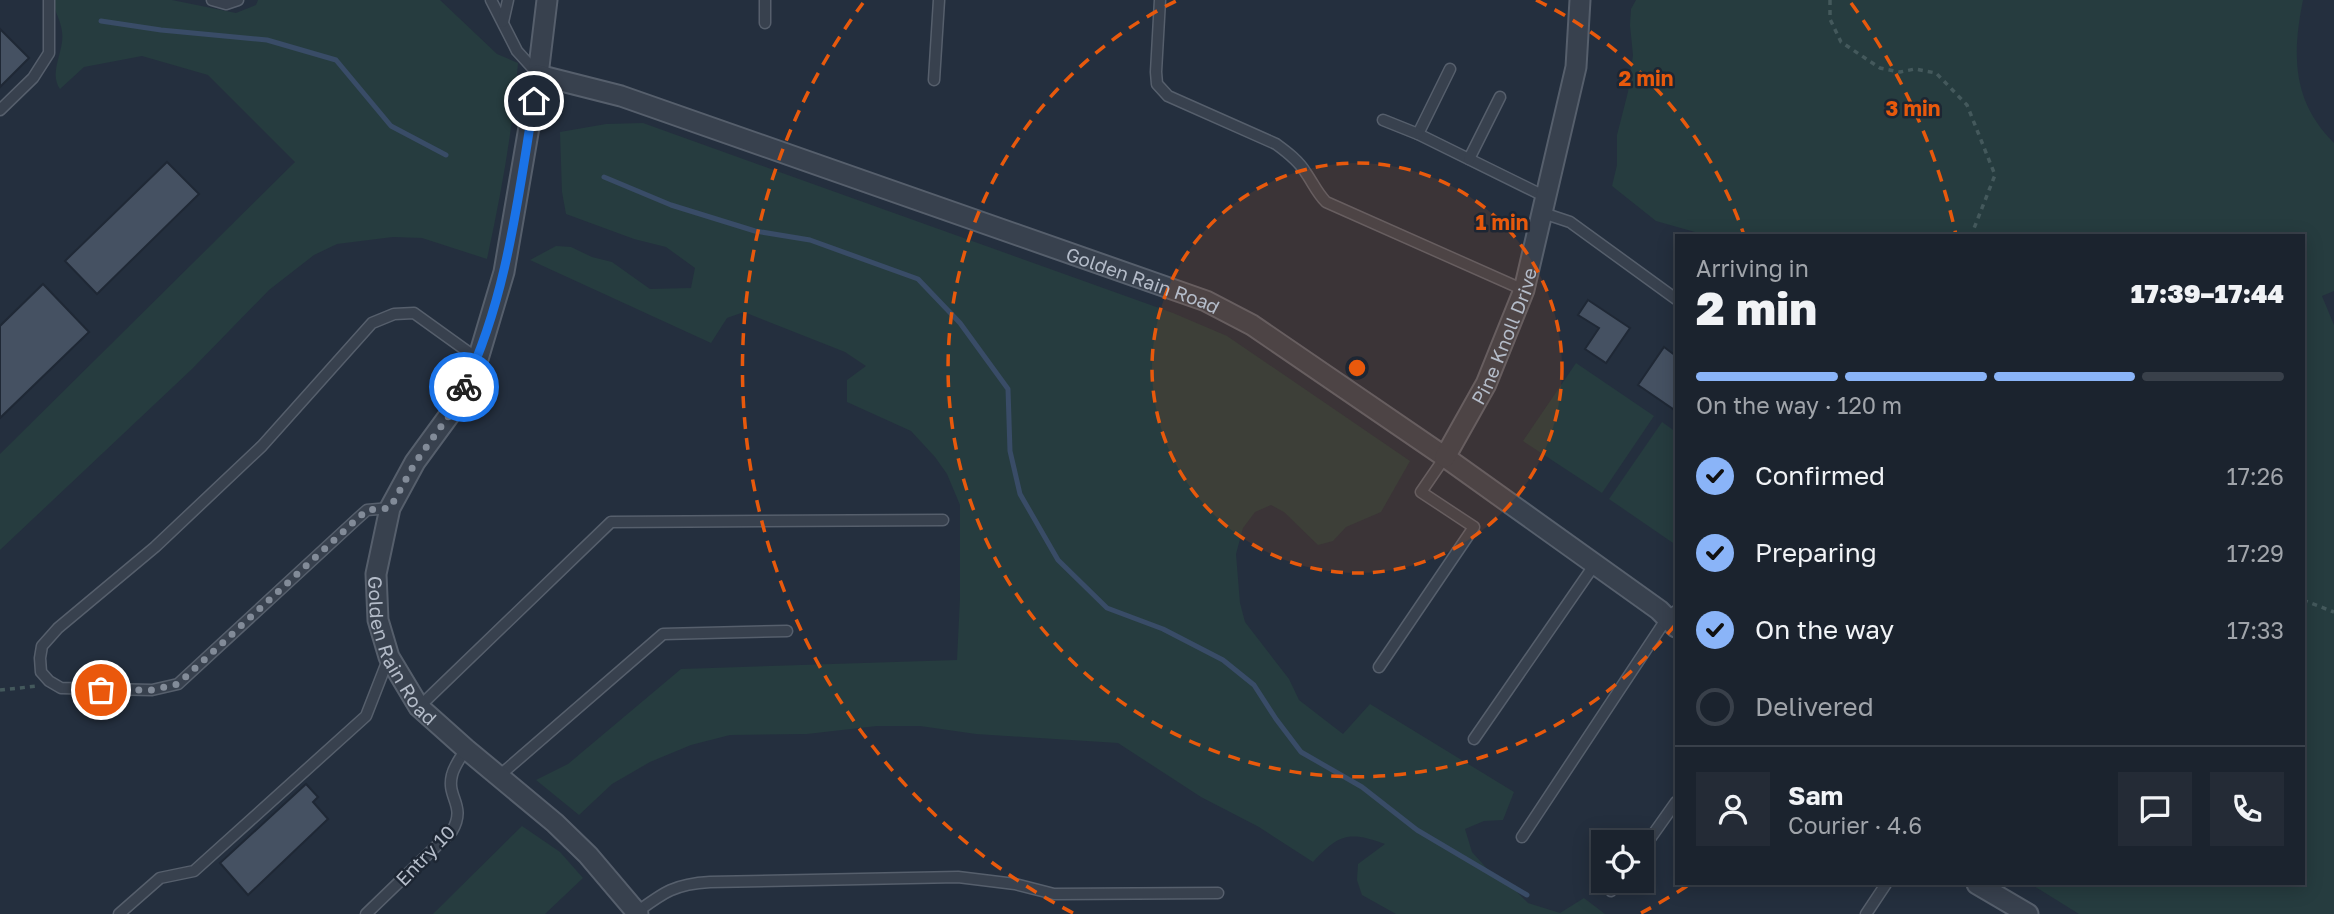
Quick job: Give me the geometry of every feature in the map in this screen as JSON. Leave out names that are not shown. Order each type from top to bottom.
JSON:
[{"type":"street","name":"Golden Rain Road","points":[[547,0],[538,75],[504,272],[478,359],[453,410],[415,463],[390,508],[376,575],[378,620],[389,657],[419,707],[555,823],[588,855],[637,913]]},
{"type":"street","name":"Pine Knoll Drive","points":[[1445,457],[1486,384],[1524,290],[1576,67],[1580,0]]},
{"type":"street","name":"Golden Rain Road","points":[[538,75],[634,101],[1206,301],[1252,326],[1445,457],[1673,619]]},
{"type":"street","points":[[1979,885],[2028,914]]},
{"type":"lane","points":[[0,110],[33,78],[49,53],[48,0]]},
{"type":"lane","points":[[212,0],[226,4],[237,0]]},
{"type":"lane","points":[[491,0],[517,51],[538,75]]},
{"type":"lane","points":[[503,23],[508,0]]},
{"type":"lane","points":[[765,0],[765,23]]},
{"type":"lane","points":[[934,80],[939,0]]},
{"type":"lane","points":[[1160,0],[1157,84],[1168,96],[1276,144],[1292,156],[1305,171],[1315,191],[1326,202],[1524,290]]},
{"type":"lane","points":[[1418,134],[1451,69]]},
{"type":"lane","points":[[1469,159],[1500,97]]},
{"type":"lane","points":[[1383,120],[1469,159],[1570,222],[1675,298]]},
{"type":"lane","points":[[390,508],[367,510],[178,684],[152,690],[75,690],[61,688],[41,672],[42,646],[58,628],[155,547],[262,446],[372,323],[394,313],[414,313],[478,359]]},
{"type":"lane","points":[[1379,667],[1474,527],[1421,492],[1445,457]]},
{"type":"lane","points":[[419,707],[611,522],[943,520]]},
{"type":"lane","points":[[1474,739],[1595,564]]},
{"type":"lane","points":[[1522,837],[1673,619]]},
{"type":"lane","points":[[499,776],[663,634],[787,631]]},
{"type":"lane","points":[[120,914],[160,878],[194,871],[366,716],[389,657]]},
{"type":"lane","name":"Entry 10","points":[[366,914],[452,831],[458,821],[459,811],[451,778],[466,749]]},
{"type":"lane","points":[[1654,833],[1675,803]]},
{"type":"lane","points":[[637,913],[663,893],[684,884],[710,882],[958,877],[1015,884],[1054,894],[1218,893]]},
{"type":"lane","points":[[1866,914],[1885,885]]},
{"type":"path","points":[[1830,0],[1830,19],[1841,42],[1880,68],[1900,72],[1915,69],[1936,73],[1967,105],[1995,175],[1971,234]]},
{"type":"path","points":[[2305,601],[2334,612]]},
{"type":"path","points":[[0,690],[54,684]]},
{"type":"green space","points":[[53,0],[172,0],[236,13],[256,5],[258,0],[440,0],[497,54],[518,63],[516,88],[506,161],[487,259],[422,238],[393,237],[337,244],[314,255],[269,290],[192,369],[0,550],[0,454],[295,162],[208,75],[142,56],[84,67],[60,89],[56,69],[62,32]]},
{"type":"green space","points":[[1636,0],[2303,0],[2297,40],[2299,76],[2310,111],[2334,143],[2334,291],[2322,296],[2334,325],[2334,914],[2079,914],[2033,885],[2305,885],[2305,234],[1702,234],[1656,221],[1612,186],[1617,165],[1617,135],[1628,92],[1633,55],[1631,9]]},
{"type":"green space","points":[[643,123],[1173,313],[1227,336],[1410,461],[1381,512],[1346,527],[1333,541],[1318,545],[1284,512],[1271,505],[1255,512],[1243,528],[1236,554],[1240,603],[1245,622],[1289,679],[1299,700],[1343,734],[1370,704],[1514,792],[1503,820],[1484,821],[1465,829],[1472,852],[1491,873],[1513,888],[1528,903],[1560,913],[1584,898],[1605,914],[1396,914],[1362,895],[1357,880],[1358,864],[1385,844],[1362,837],[1345,838],[1330,846],[1313,862],[1259,827],[1201,797],[1118,743],[976,734],[920,726],[877,726],[807,734],[730,735],[691,745],[650,762],[612,784],[579,815],[536,780],[568,764],[681,669],[957,660],[960,505],[947,474],[911,431],[847,402],[847,380],[866,366],[845,352],[744,312],[727,318],[711,343],[530,260],[556,246],[571,247],[592,257],[612,262],[650,289],[691,288],[695,268],[666,247],[634,239],[566,214],[562,192],[560,132],[606,124]]},
{"type":"green space","points":[[1576,363],[1654,416],[1602,493],[1523,441]]},
{"type":"green space","points":[[1662,422],[1675,431],[1675,544],[1609,499]]},
{"type":"green space","points":[[522,826],[560,852],[583,878],[545,914],[433,914]]},
{"type":"building","points":[[0,29],[29,58],[0,87]]},
{"type":"building","points":[[167,162],[199,194],[97,294],[65,261]]},
{"type":"building","points":[[43,284],[89,332],[0,418],[0,326]]},
{"type":"building","points":[[1588,300],[1630,328],[1606,363],[1585,349],[1599,328],[1578,315]]},
{"type":"building","points":[[1664,347],[1675,355],[1675,410],[1638,385]]},
{"type":"building","points":[[306,784],[318,797],[313,802],[328,819],[248,895],[220,863]]},
{"type":"waterway","points":[[101,21],[161,30],[267,40],[336,60],[391,126],[446,155]]},
{"type":"waterway","points":[[604,177],[671,205],[755,231],[810,240],[918,279],[960,323],[1008,389],[1010,451],[1020,494],[1058,560],[1107,608],[1163,629],[1223,660],[1254,685],[1301,752],[1362,787],[1417,830],[1527,895]]},
{"type":"way so far","points":[[101,690],[152,690],[178,684],[367,510],[390,508],[415,463],[453,410],[464,387]]},
{"type":"route","points":[[464,387],[478,359],[504,272],[534,101]]}]
